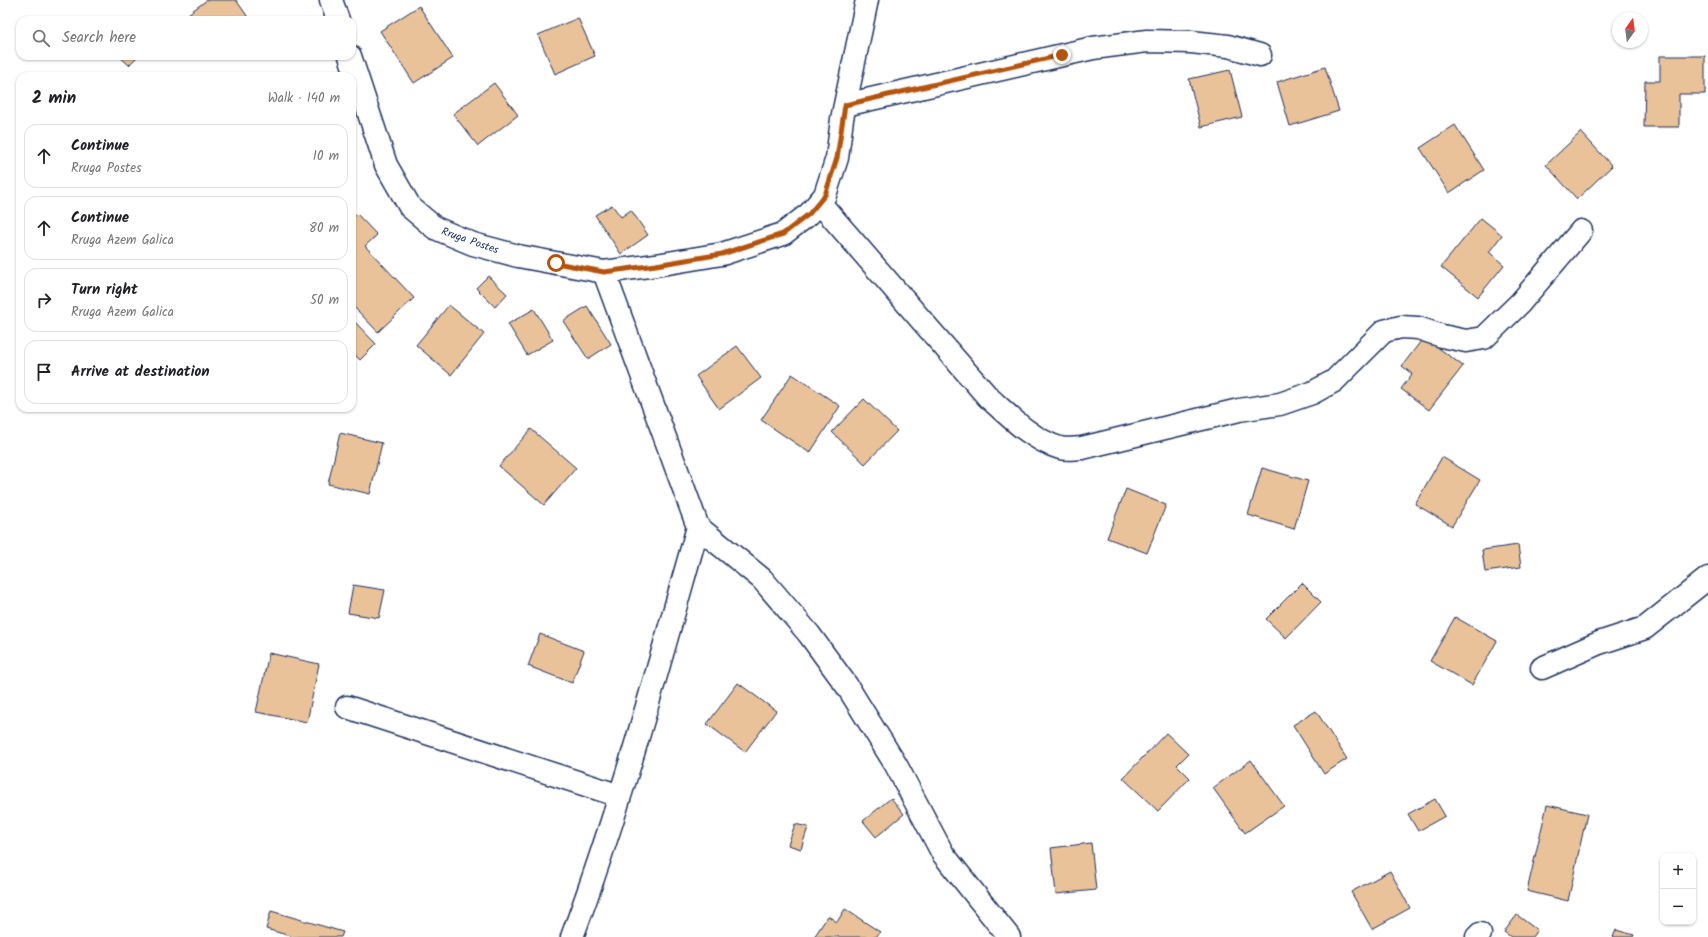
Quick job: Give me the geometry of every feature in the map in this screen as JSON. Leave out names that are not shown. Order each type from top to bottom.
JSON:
[{"type":"street","points":[[331,0],[337,16]]},
{"type":"street","name":"Rruga Postes","points":[[356,74],[386,165],[410,207],[435,228],[473,244],[518,256],[604,272],[656,265],[722,254],[783,234],[809,214],[825,195],[837,158],[845,105],[867,0]]},
{"type":"street","points":[[845,105],[1093,48],[1139,42],[1191,42],[1228,46],[1260,55]]},
{"type":"street","name":"Rruga Postes","points":[[351,60],[355,72]]},
{"type":"street","points":[[819,202],[988,397],[1041,440],[1062,448],[1082,448],[1239,410],[1280,404],[1312,393],[1334,381],[1384,331],[1401,327],[1412,328],[1466,341],[1484,338],[1520,303],[1581,231]]},
{"type":"street","points":[[604,272],[698,527],[762,579],[809,634],[864,712],[896,765],[943,854],[1009,937]]},
{"type":"street","points":[[572,937],[590,889],[639,736],[698,527]]},
{"type":"street","points":[[1542,668],[1600,643],[1645,628],[1708,578]]},
{"type":"street","points":[[347,707],[620,796]]},
{"type":"building","points":[[207,0],[236,0],[247,16],[189,16],[188,14]]},
{"type":"building","points":[[419,6],[453,58],[414,83],[380,31]]},
{"type":"building","points":[[578,18],[595,56],[555,74],[538,35]]},
{"type":"building","points":[[1660,56],[1705,56],[1705,94],[1679,94],[1679,127],[1644,127],[1645,81],[1660,81]]},
{"type":"building","points":[[123,60],[134,60],[129,65]]},
{"type":"building","points":[[1325,67],[1339,111],[1290,126],[1277,82]]},
{"type":"building","points":[[1230,70],[1242,117],[1201,127],[1189,79]]},
{"type":"building","points":[[494,83],[518,115],[478,146],[453,114]]},
{"type":"building","points":[[1455,125],[1484,170],[1449,193],[1420,148]]},
{"type":"building","points":[[1581,132],[1612,166],[1577,199],[1546,165]]},
{"type":"building","points":[[612,205],[621,217],[631,210],[648,235],[621,254],[595,215]]},
{"type":"building","points":[[357,214],[377,235],[365,246],[414,298],[378,332],[356,309]]},
{"type":"building","points":[[1481,218],[1502,235],[1489,252],[1504,265],[1478,297],[1441,267]]},
{"type":"building","points":[[488,276],[507,294],[495,307],[476,288]]},
{"type":"building","points":[[449,305],[484,334],[451,375],[416,345]]},
{"type":"building","points":[[587,306],[611,344],[588,359],[563,321]]},
{"type":"building","points":[[534,309],[553,340],[527,355],[508,324]]},
{"type":"building","points":[[356,323],[376,344],[360,360],[356,356]]},
{"type":"building","points":[[1424,337],[1463,366],[1429,410],[1401,389],[1412,374],[1402,366]]},
{"type":"building","points":[[737,346],[761,378],[719,409],[696,376]]},
{"type":"building","points":[[792,374],[840,406],[810,453],[761,420]]},
{"type":"building","points":[[864,399],[897,431],[865,464],[832,432]]},
{"type":"building","points":[[531,429],[576,468],[544,505],[499,466]]},
{"type":"building","points":[[340,433],[382,443],[370,494],[328,484]]},
{"type":"building","points":[[1442,457],[1480,480],[1452,526],[1415,504]]},
{"type":"building","points":[[1262,468],[1308,481],[1294,529],[1248,515]]},
{"type":"building","points":[[1126,489],[1166,505],[1147,553],[1107,538]]},
{"type":"building","points":[[1518,545],[1521,567],[1485,572],[1482,550]]},
{"type":"building","points":[[1302,583],[1321,602],[1286,638],[1266,619]]},
{"type":"building","points":[[353,585],[385,590],[379,618],[348,613]]},
{"type":"building","points":[[1455,617],[1497,641],[1472,685],[1430,661]]},
{"type":"building","points":[[540,634],[584,651],[572,683],[528,666]]},
{"type":"building","points":[[269,653],[319,664],[307,722],[256,712]]},
{"type":"building","points":[[738,683],[776,711],[745,752],[707,724]]},
{"type":"building","points":[[1316,711],[1347,759],[1324,774],[1293,725]]},
{"type":"building","points":[[1166,733],[1188,754],[1177,765],[1190,778],[1158,811],[1123,778]]},
{"type":"building","points":[[1251,760],[1284,806],[1245,833],[1213,788]]},
{"type":"building","points":[[891,798],[904,814],[876,837],[863,821]]},
{"type":"building","points":[[1435,799],[1445,816],[1418,831],[1408,814]]},
{"type":"building","points":[[1547,805],[1587,814],[1568,901],[1527,891]]},
{"type":"building","points":[[795,824],[808,827],[801,849],[788,845]]},
{"type":"building","points":[[1091,843],[1096,890],[1056,894],[1051,848]]},
{"type":"building","points":[[1390,871],[1410,908],[1372,929],[1351,892]]},
{"type":"building","points":[[845,909],[880,932],[876,937],[814,937],[828,916],[837,922]]},
{"type":"building","points":[[271,911],[343,932],[341,937],[294,937],[266,929]]},
{"type":"building","points":[[1517,915],[1537,930],[1532,937],[1511,937],[1504,932]]},
{"type":"building","points":[[1616,930],[1634,935],[1633,937],[1613,937]]},
{"type":"route","points":[[556,263],[604,272],[722,254],[783,234],[809,214],[825,195],[837,158],[845,105],[1062,55]]}]
